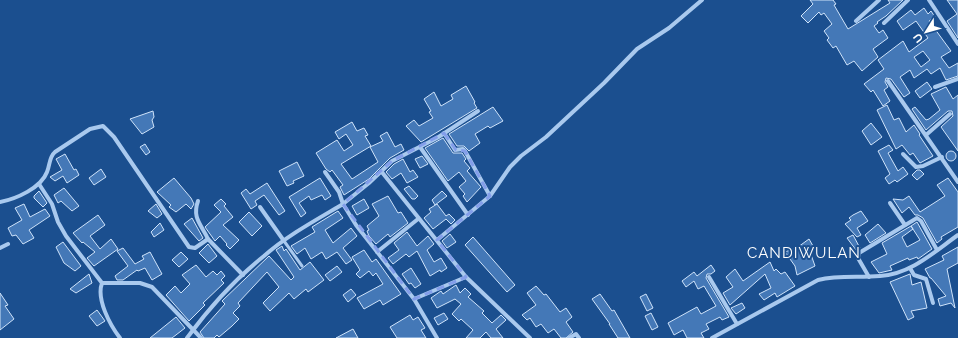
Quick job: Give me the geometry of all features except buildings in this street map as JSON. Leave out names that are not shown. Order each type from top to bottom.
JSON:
[{"type":"street","points":[[437,240],[490,196],[521,156],[546,137],[604,83],[637,49],[669,28],[702,0]]},
{"type":"street","points":[[856,21],[879,0]]},
{"type":"street","points":[[884,23],[908,0]]},
{"type":"street","points":[[929,0],[958,44]]},
{"type":"street","points":[[935,87],[958,79]]},
{"type":"street","points":[[888,81],[914,121],[942,157],[958,182]]},
{"type":"street","points":[[187,338],[243,275],[264,255],[343,204],[392,161],[420,147],[478,111]]},
{"type":"street","points":[[926,135],[950,114]]},
{"type":"street","points":[[0,202],[12,198],[39,184],[45,177],[51,157],[55,152],[90,129],[103,126],[110,130],[187,245],[195,248],[208,239]]},
{"type":"street","points":[[444,133],[455,150],[464,150],[490,196]]},
{"type":"street","points":[[420,147],[468,215]]},
{"type":"street","points":[[902,154],[916,167],[923,166],[942,157]]},
{"type":"street","points":[[382,171],[418,219],[437,240],[466,277],[530,338]]},
{"type":"street","points":[[325,172],[339,192],[343,204],[356,225],[414,299],[437,338]]},
{"type":"street","points":[[39,184],[52,204],[58,222],[66,236],[102,282]]},
{"type":"street","points":[[198,201],[195,213],[208,239],[243,275]]},
{"type":"street","points":[[890,203],[905,225]]},
{"type":"street","points":[[260,207],[284,241]]},
{"type":"street","points":[[869,277],[858,258],[859,253],[917,218],[937,250]]},
{"type":"street","points":[[378,252],[418,219]]},
{"type":"street","points":[[712,338],[818,280],[881,276],[910,268],[958,235]]},
{"type":"street","points":[[0,248],[8,244]]},
{"type":"street","points":[[910,268],[914,275],[926,279],[933,302]]},
{"type":"street","points":[[414,299],[466,277]]},
{"type":"street","points":[[709,277],[737,324]]},
{"type":"street","points":[[102,282],[140,283],[151,286],[201,338]]},
{"type":"street","points":[[102,282],[100,291],[103,303],[113,328],[120,338]]},
{"type":"street","points":[[569,338],[576,334],[579,338]]},
{"type":"lane","points":[[284,241],[302,266]]},
{"type":"highlighted area","points":[[444,133],[456,150],[465,151],[490,196],[437,240],[466,277],[414,299],[343,204],[392,161]]},
{"type":"district","name":"CANDIWULAN","points":[[804,253]]}]
